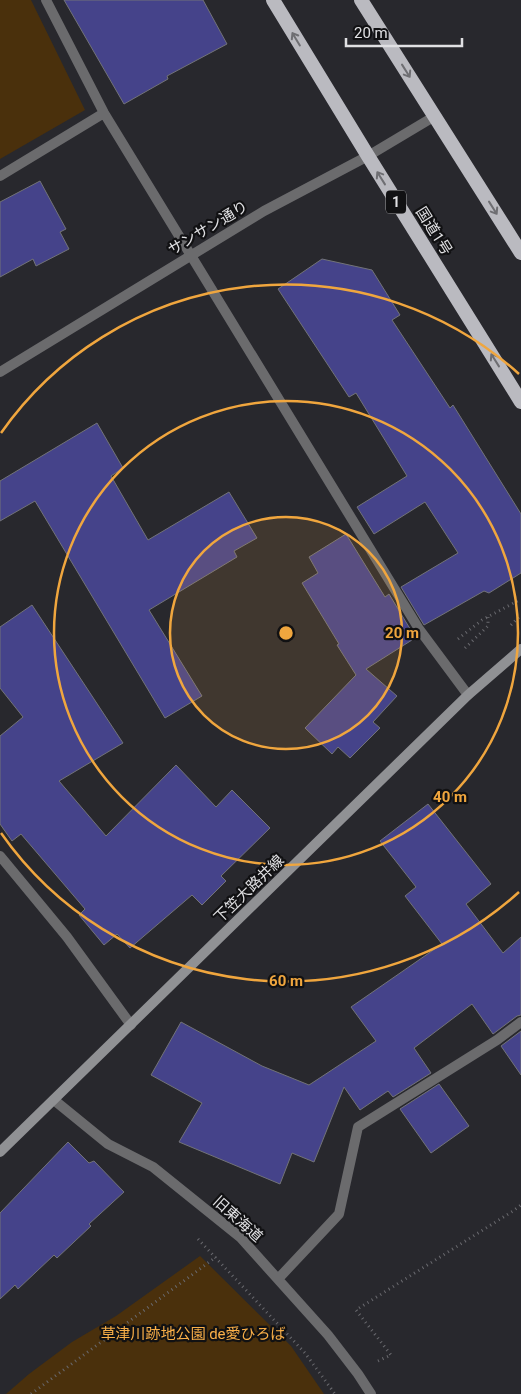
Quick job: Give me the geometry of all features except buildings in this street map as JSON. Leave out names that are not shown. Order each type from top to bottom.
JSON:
[{"type":"highway","name":"国道1号","points":[[273,0],[521,402]]},
{"type":"highway","points":[[361,0],[521,254]]},
{"type":"main road","name":"下笠大路井線","points":[[0,1152],[468,694],[521,648]]},
{"type":"street","points":[[46,0],[104,113],[419,629],[468,694]]},
{"type":"street","points":[[0,176],[104,113]]},
{"type":"street","name":"サンサン通り","points":[[0,372],[264,212],[368,156],[435,116]]},
{"type":"street","points":[[0,856],[67,937],[131,1025]]},
{"type":"street","points":[[278,1280],[339,1214],[358,1128],[497,1040],[521,1022]]},
{"type":"street","name":"旧東海道","points":[[54,1100],[108,1144],[153,1166],[240,1237],[328,1335],[371,1394]]},
{"type":"path","points":[[438,655],[488,617],[521,599]]},
{"type":"path","points":[[507,628],[521,615]]},
{"type":"path","points":[[464,649],[488,626],[488,617]]},
{"type":"path","points":[[375,1362],[391,1355],[356,1310],[513,1211],[521,1204]]},
{"type":"path","points":[[195,1236],[305,1353],[335,1394]]},
{"type":"path","points":[[31,1394],[216,1257]]},
{"type":"green space","points":[[0,0],[31,0],[85,110],[0,159]]},
{"type":"green space","name":"草津川跡地公園 de愛ひろば","points":[[200,1256],[291,1346],[324,1394],[6,1394],[72,1342],[116,1316]]}]
